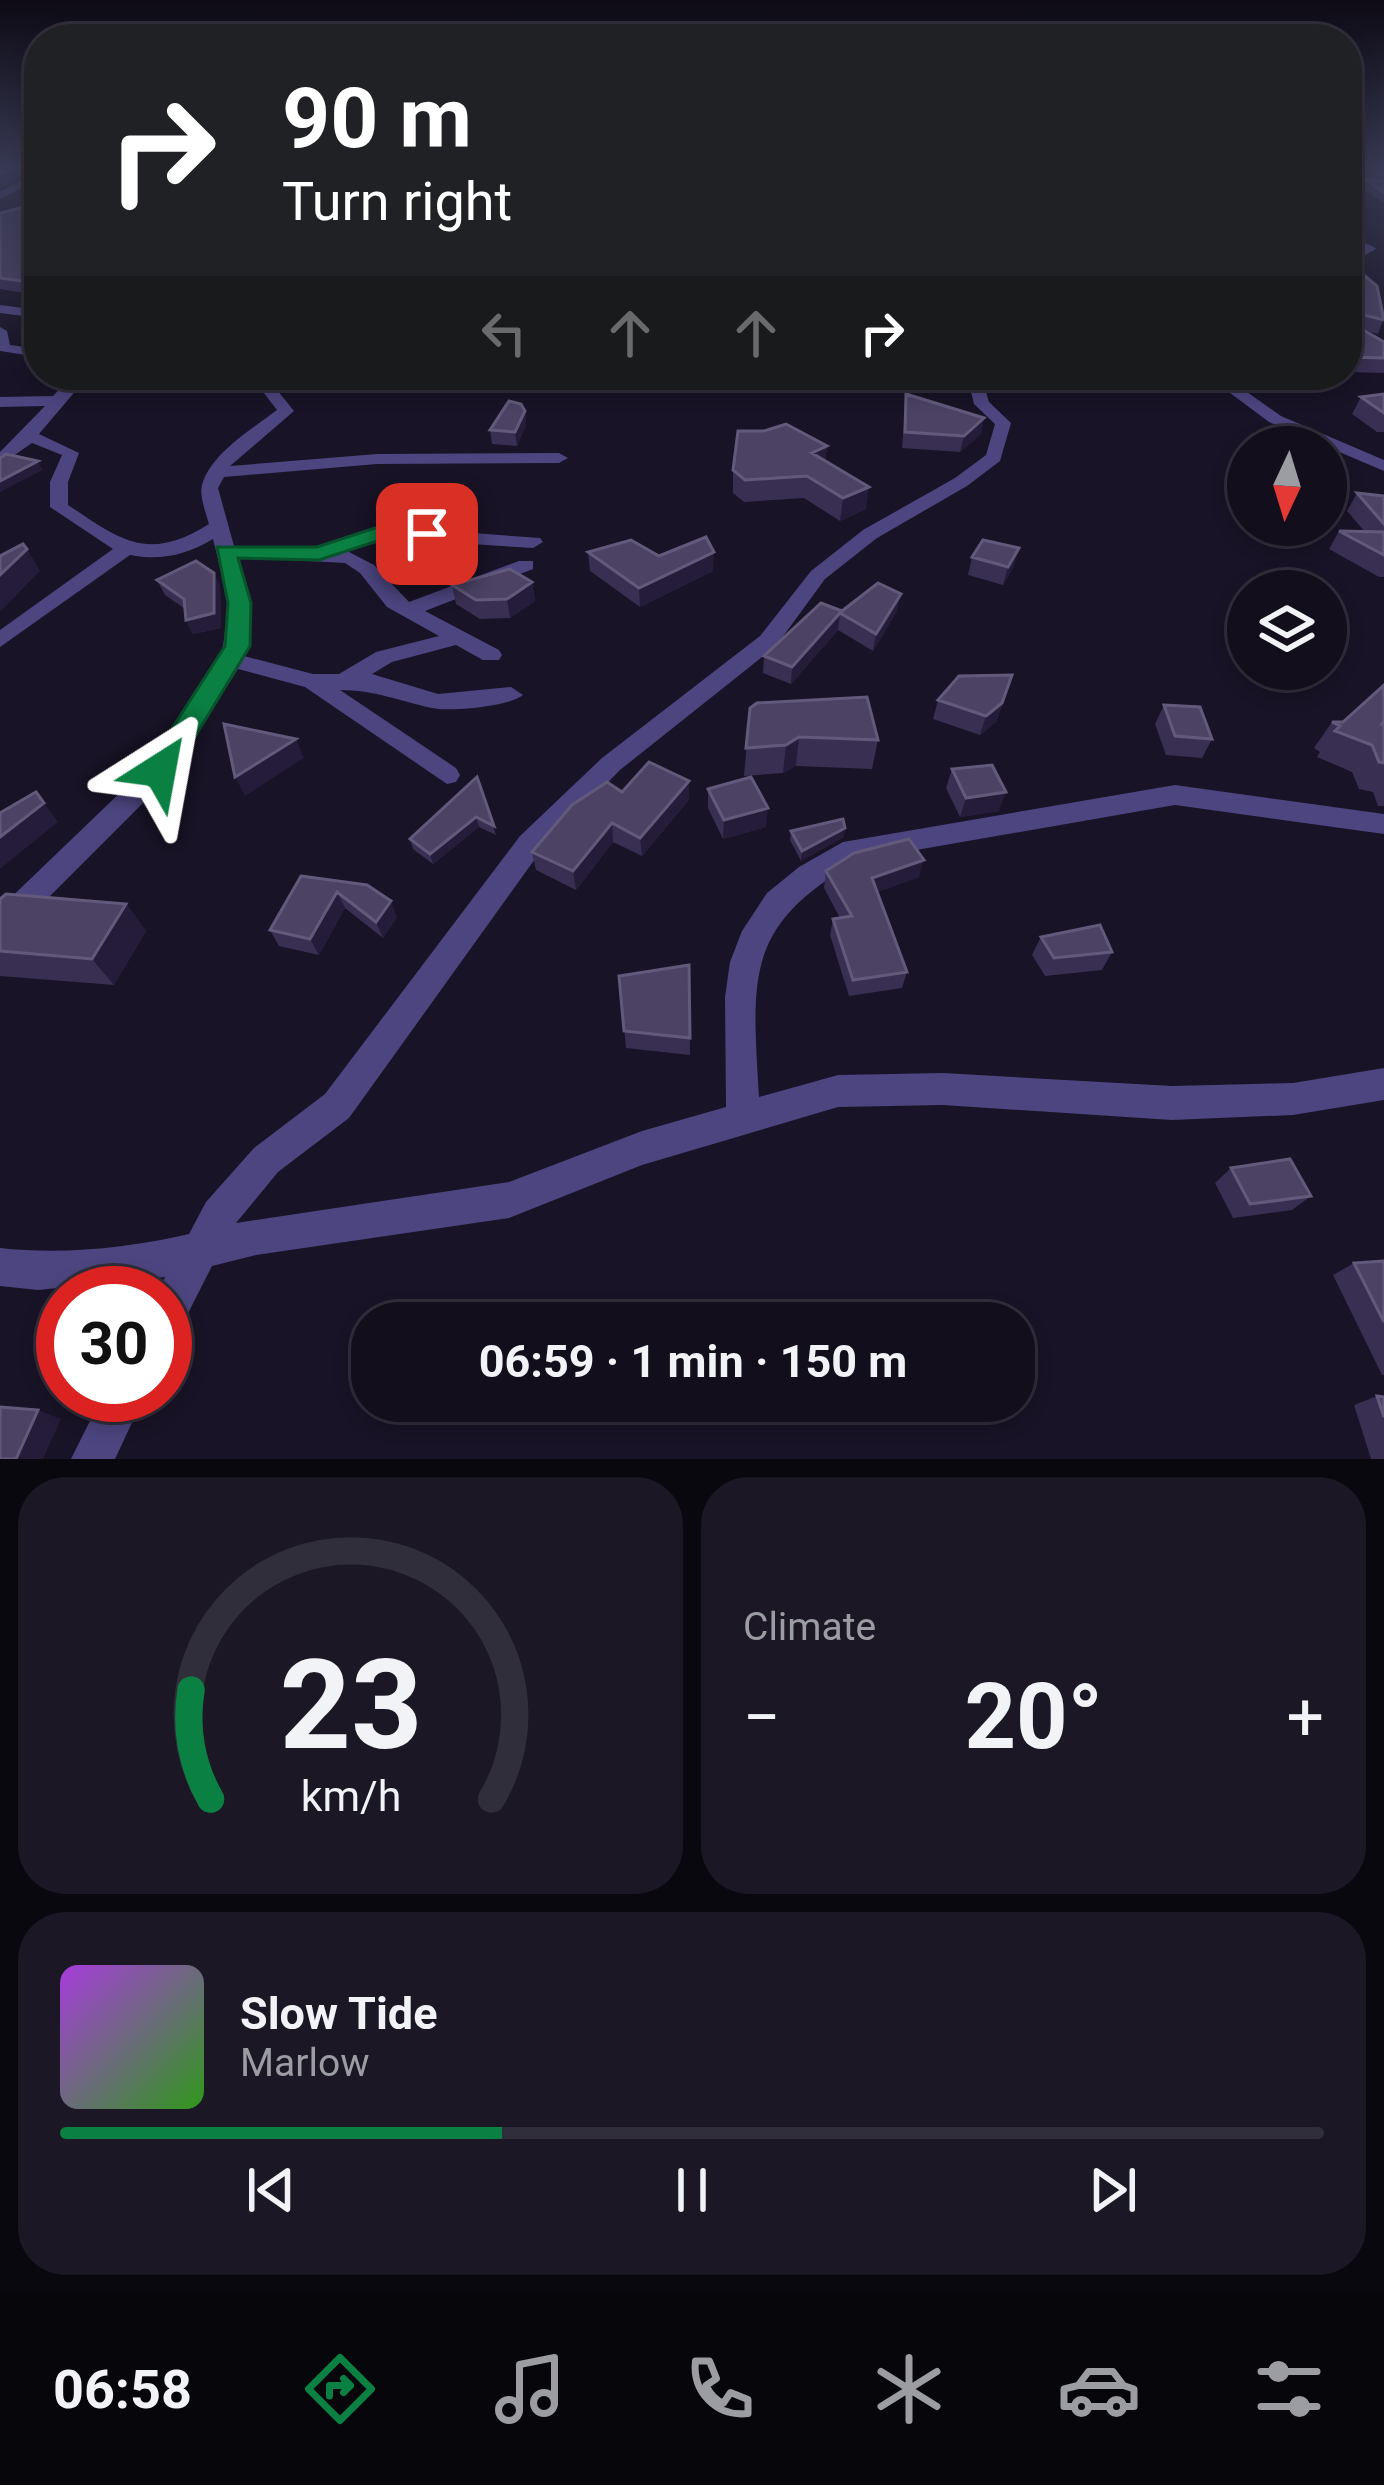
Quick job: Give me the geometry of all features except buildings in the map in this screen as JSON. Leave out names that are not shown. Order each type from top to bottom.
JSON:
[{"type":"street","points":[[0,331],[4,348],[24,351]]},
{"type":"street","points":[[0,460],[30,436],[66,390]]},
{"type":"street","points":[[0,927],[160,770],[232,660],[239,603],[208,498],[221,465],[286,411],[269,390]]},
{"type":"street","points":[[191,1266],[218,1215],[266,1160],[337,1106],[530,844],[611,764],[768,641],[818,574],[870,534],[961,482],[994,457],[1003,423],[982,404],[978,390]]},
{"type":"street","points":[[1235,390],[1275,418],[1384,465]]},
{"type":"street","points":[[0,402],[54,401]]},
{"type":"street","points":[[30,436],[71,453],[59,482],[59,506],[124,551],[172,552],[218,527]]},
{"type":"street","points":[[221,465],[559,458]]},
{"type":"street","points":[[319,554],[392,532],[533,542]]},
{"type":"street","points":[[0,640],[124,551]]},
{"type":"street","points":[[224,551],[356,560],[384,594],[491,656]]},
{"type":"street","points":[[408,610],[526,566]]},
{"type":"street","points":[[346,680],[384,657],[458,638]]},
{"type":"street","points":[[232,660],[313,682],[346,680],[402,688],[438,702],[512,695]]},
{"type":"street","points":[[313,682],[447,776]]},
{"type":"street","points":[[742,1121],[735,1002],[741,962],[765,916],[823,864],[853,850],[1175,796],[1384,824]]},
{"type":"street","points":[[0,1267],[80,1269],[509,1200],[641,1148],[838,1091],[943,1090],[1172,1103],[1293,1099],[1384,1084]]},
{"type":"street","points":[[92,1459],[111,1422]]},
{"type":"route","points":[[160,770],[237,646],[239,603],[224,551],[319,554],[375,534],[427,534]]}]
